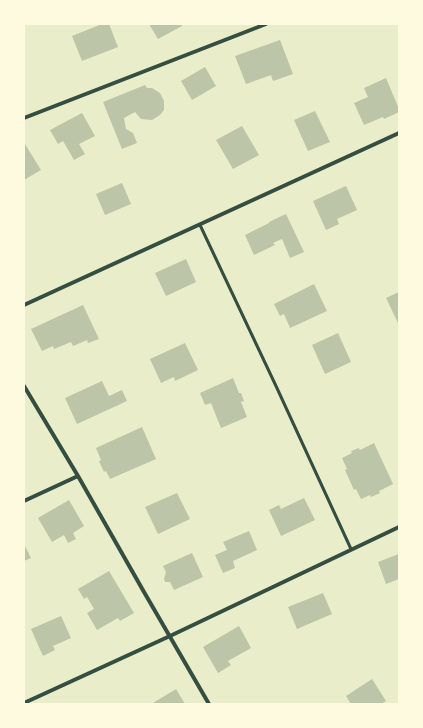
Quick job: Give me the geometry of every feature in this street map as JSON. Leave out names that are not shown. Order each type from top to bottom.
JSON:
[{"type":"street","points":[[24,118],[266,24]]},
{"type":"street","points":[[24,305],[399,134]]},
{"type":"street","points":[[24,386],[78,476],[209,704]]},
{"type":"street","points":[[24,501],[78,476]]},
{"type":"street","points":[[24,703],[170,636],[399,527]]},
{"type":"lane","points":[[200,225],[351,549]]},
{"type":"building","points":[[102,24],[109,24],[118,47],[82,61],[72,36]]},
{"type":"building","points":[[149,24],[181,24],[182,26],[158,39]]},
{"type":"building","points":[[280,40],[293,74],[273,81],[271,75],[246,84],[235,56]]},
{"type":"building","points":[[205,67],[216,86],[192,100],[181,81]]},
{"type":"building","points":[[386,78],[399,112],[384,119],[383,117],[364,125],[354,103],[368,97],[364,88]]},
{"type":"building","points":[[145,85],[147,88],[152,88],[160,93],[164,101],[164,110],[160,115],[152,120],[141,119],[135,112],[124,118],[126,129],[133,133],[137,143],[122,149],[103,102]]},
{"type":"building","points":[[315,111],[330,142],[308,151],[294,120]]},
{"type":"building","points":[[82,113],[95,136],[79,144],[85,154],[74,160],[63,141],[58,144],[50,130]]},
{"type":"building","points":[[242,126],[259,155],[233,169],[216,140]]},
{"type":"building","points":[[24,144],[41,170],[24,180]]},
{"type":"building","points":[[122,183],[131,204],[105,215],[96,194]]},
{"type":"building","points":[[346,186],[357,210],[337,219],[339,224],[326,230],[313,201]]},
{"type":"building","points":[[286,214],[304,252],[290,258],[282,239],[273,243],[275,245],[254,255],[245,235]]},
{"type":"building","points":[[186,259],[196,282],[166,296],[155,273]]},
{"type":"building","points":[[314,284],[327,311],[290,328],[284,314],[280,316],[274,304]]},
{"type":"building","points":[[399,292],[399,325],[386,298]]},
{"type":"building","points":[[83,305],[99,339],[88,343],[87,340],[73,346],[71,342],[54,349],[53,346],[42,351],[31,329]]},
{"type":"building","points":[[338,333],[351,362],[325,374],[312,345]]},
{"type":"building","points":[[185,343],[198,370],[175,381],[174,377],[161,383],[150,359]]},
{"type":"building","points":[[233,378],[244,401],[241,402],[247,417],[221,428],[211,403],[205,405],[200,393]]},
{"type":"building","points":[[102,381],[109,396],[122,390],[127,401],[77,424],[65,398]]},
{"type":"building","points":[[142,427],[156,459],[110,479],[106,471],[104,472],[99,461],[101,460],[96,448]]},
{"type":"building","points":[[374,443],[393,484],[379,491],[380,493],[361,499],[356,489],[354,490],[345,470],[347,469],[342,458],[352,453],[351,451],[359,448],[360,450]]},
{"type":"building","points":[[177,493],[190,519],[158,534],[145,507]]},
{"type":"building","points":[[304,498],[315,520],[281,536],[269,510],[279,505],[281,509]]},
{"type":"building","points":[[69,500],[84,526],[73,533],[76,539],[68,543],[64,535],[52,542],[38,518]]},
{"type":"building","points":[[249,531],[257,550],[233,561],[235,568],[223,573],[215,555],[227,550],[223,542]]},
{"type":"building","points":[[24,544],[31,558],[24,561]]},
{"type":"building","points":[[192,553],[203,577],[174,590],[170,582],[165,582],[164,579],[166,572],[163,566]]},
{"type":"building","points":[[399,554],[399,579],[386,584],[378,562]]},
{"type":"building","points":[[109,571],[134,613],[120,621],[118,618],[97,630],[87,613],[94,609],[87,597],[84,599],[78,589]]},
{"type":"building","points":[[323,593],[332,614],[297,629],[288,607]]},
{"type":"building","points":[[61,616],[71,638],[53,646],[55,650],[43,656],[31,629]]},
{"type":"building","points":[[239,626],[251,648],[228,661],[231,665],[218,673],[203,647]]},
{"type":"building","points":[[372,679],[386,701],[381,704],[351,704],[346,696]]},
{"type":"building","points":[[176,689],[185,704],[153,704],[153,703]]}]
